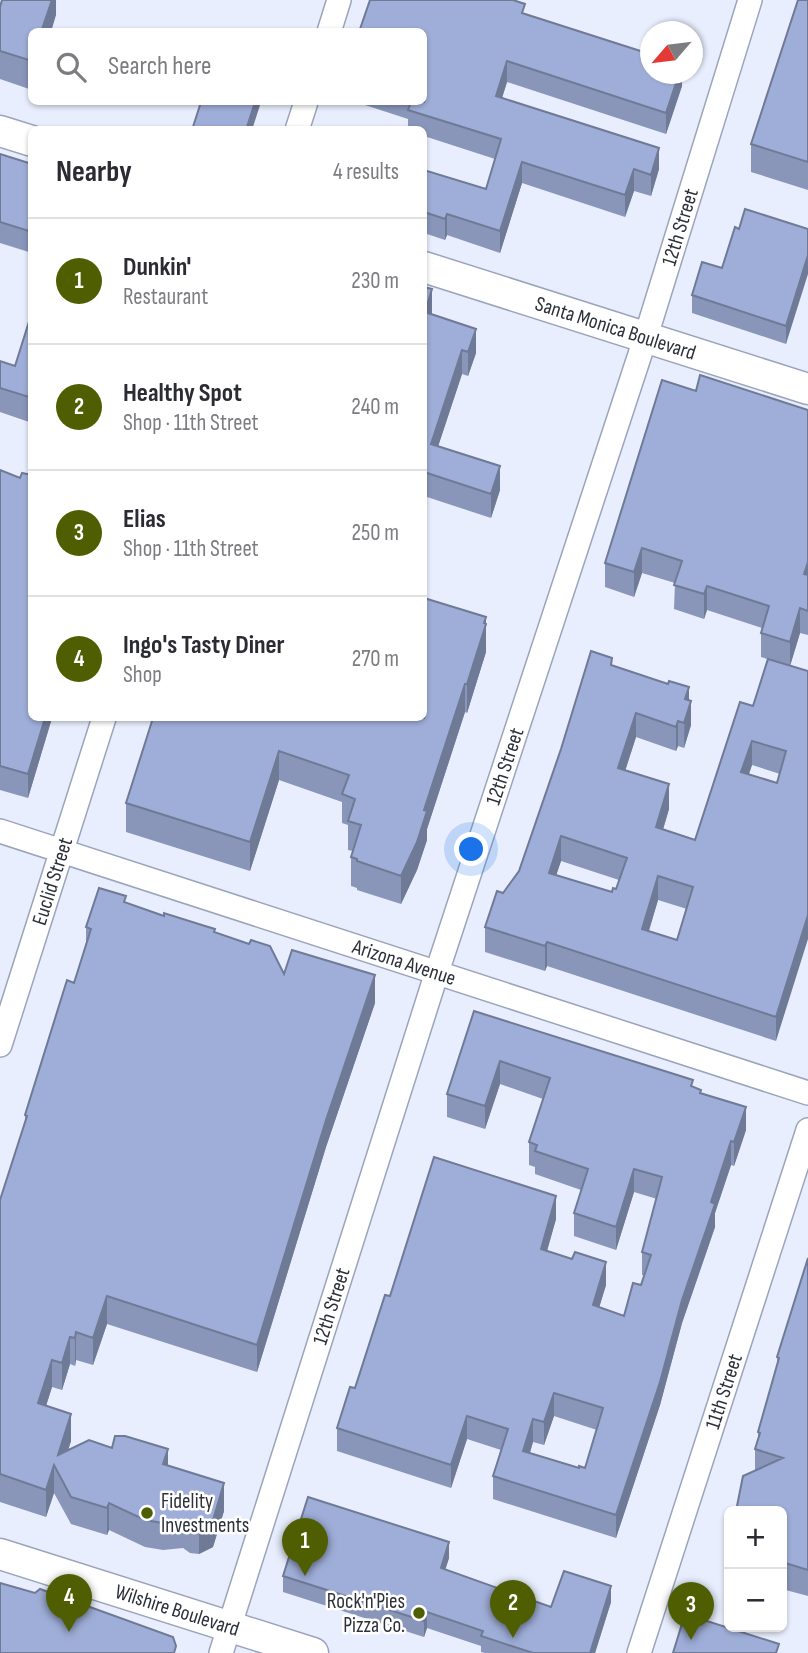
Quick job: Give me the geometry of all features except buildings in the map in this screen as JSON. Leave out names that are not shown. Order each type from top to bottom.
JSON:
[{"type":"main road","points":[[0,131],[28,140]]},
{"type":"main road","name":"Santa Monica Boulevard","points":[[427,268],[808,389]]},
{"type":"main road","name":"Wilshire Boulevard","points":[[0,1554],[225,1640],[313,1653]]},
{"type":"street","points":[[330,28],[339,0]]},
{"type":"street","name":"12th Street","points":[[225,1640],[437,972],[646,336],[750,0]]},
{"type":"street","points":[[299,126],[305,105]]},
{"type":"street","name":"Euclid Street","points":[[0,1045],[103,721]]},
{"type":"street","name":"Arizona Avenue","points":[[0,831],[808,1093]]},
{"type":"street","name":"11th Street","points":[[639,1653],[808,1130]]},
{"type":"place","name":"Fidelity Investments","points":[[147,1513]]},
{"type":"place","name":"Dunkin'","points":[[305,1576]]},
{"type":"place","name":"Rock'n'Pies Pizza Co.","points":[[419,1613]]},
{"type":"place","name":"Ingo's Tasty Diner","points":[[69,1632]]},
{"type":"place","name":"Healthy Spot","points":[[513,1638]]},
{"type":"place","name":"Elias","points":[[691,1640]]}]
